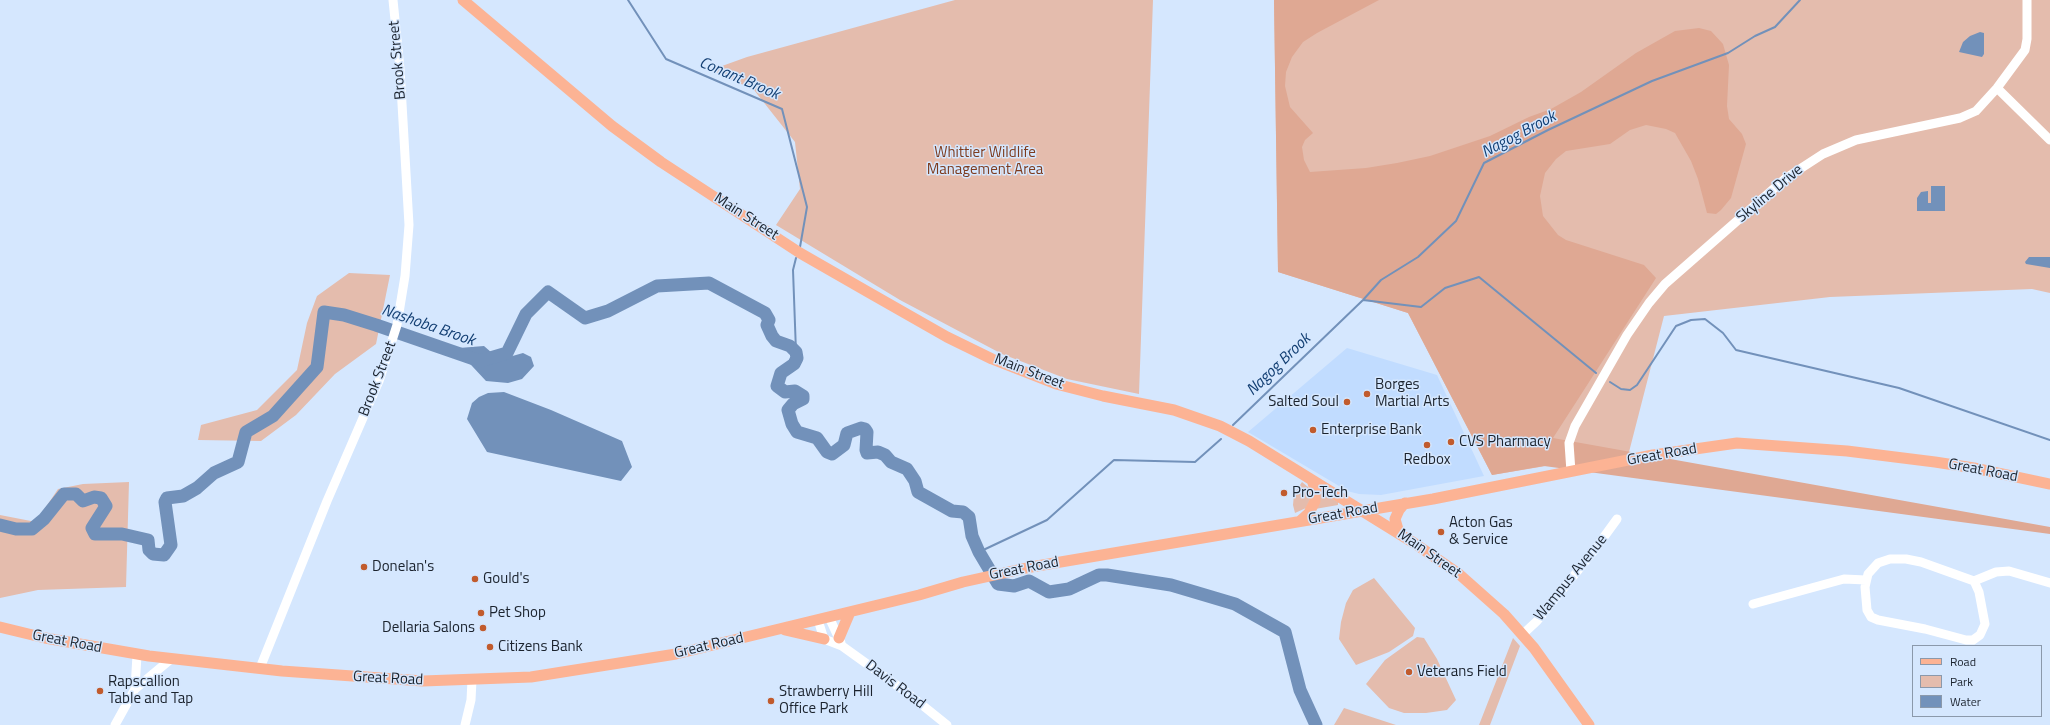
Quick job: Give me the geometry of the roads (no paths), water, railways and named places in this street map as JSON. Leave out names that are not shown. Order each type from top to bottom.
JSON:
[{"type":"main road","name":"Main Street","points":[[463,0],[612,126],[661,162],[800,253],[947,337],[992,359],[1056,384],[1103,396],[1174,410],[1205,420],[1249,441],[1399,533],[1469,582],[1494,604],[1523,634],[1589,725]]},
{"type":"main road","name":"Great Road","points":[[0,627],[46,638],[137,655],[260,668],[423,681],[531,677],[603,667],[676,654],[850,612],[986,576],[1405,503],[1653,455],[1737,443],[1847,451],[1935,462],[1981,469],[2050,484]]},
{"type":"main road","points":[[1299,521],[1309,513],[1315,501],[1312,480]]},
{"type":"main road","points":[[1399,533],[1395,519],[1399,510],[1405,503]]},
{"type":"main road","points":[[840,642],[850,612]]},
{"type":"main road","points":[[781,629],[824,639]]},
{"type":"street","name":"Brook Street","points":[[260,668],[327,501],[379,381],[397,325],[405,276],[409,225],[400,69],[393,0]]},
{"type":"street","name":"Skyline Drive","points":[[1571,472],[1569,443],[1575,426],[1634,324],[1657,292],[1675,274],[1786,178],[1814,158],[1856,140],[1960,118],[1973,113],[1997,88],[2020,57],[2026,45],[2027,0]]},
{"type":"street","points":[[1997,88],[2050,140]]},
{"type":"street","name":"Wampus Avenue","points":[[1523,634],[1541,616],[1617,519]]},
{"type":"street","points":[[1974,581],[1979,592],[1985,624],[1980,635],[1970,640],[1875,619],[1869,614],[1866,606],[1866,580],[1872,569],[1886,560],[1898,559],[1931,564],[1974,581],[1996,572],[2009,571],[2050,583]]},
{"type":"street","points":[[1753,604],[1844,579],[1866,580]]},
{"type":"street","points":[[824,618],[824,639]]},
{"type":"street","name":"Davis Road","points":[[824,618],[840,642],[947,725]]},
{"type":"street","name":"Davis Road","points":[[824,639],[840,642]]},
{"type":"street","points":[[135,689],[137,655]]},
{"type":"street","points":[[115,725],[135,689],[171,659]]},
{"type":"street","points":[[465,725],[471,700],[472,680]]},
{"type":"water","points":[[1980,32],[1984,33],[1984,54],[1982,57],[1959,52],[1963,42],[1970,36]]},
{"type":"water","points":[[1931,186],[1945,186],[1945,211],[1917,211],[1917,198],[1921,192],[1928,191],[1928,203],[1931,203]]},
{"type":"water","points":[[2029,257],[2050,257],[2050,268],[2026,264],[2025,262]]},
{"type":"water","points":[[484,346],[492,353],[509,357],[523,353],[531,357],[534,366],[522,379],[508,383],[486,381],[459,352],[459,348]]},
{"type":"water","points":[[504,392],[551,410],[622,441],[632,467],[621,481],[487,452],[467,419],[472,403],[479,397],[488,393]]},
{"type":"waterway","name":"Conant Brook","points":[[628,0],[666,59],[782,109],[807,207],[800,247]]},
{"type":"waterway","name":"Nagog Brook","points":[[1233,425],[1363,300],[1381,280],[1418,257],[1456,221],[1484,163],[1548,130],[1652,81],[1728,53],[1755,36],[1775,27],[1800,0]]},
{"type":"waterway","name":"Conant Brook","points":[[796,258],[793,270],[796,352]]},
{"type":"waterway","points":[[1363,300],[1421,307],[1445,288],[1479,277],[1596,373]]},
{"type":"waterway","name":"Nashoba Brook","points":[[0,525],[16,529],[32,529],[44,519],[64,494],[76,494],[83,501],[94,497],[101,498],[106,506],[92,528],[95,534],[122,534],[148,540],[149,550],[153,554],[164,555],[171,545],[165,502],[167,498],[183,496],[197,488],[214,473],[238,462],[246,432],[273,416],[317,367],[324,312],[344,315],[376,325],[480,361],[507,353],[526,314],[548,292],[585,318],[608,311],[657,286],[709,283],[765,313],[769,320],[767,325],[772,336],[776,341],[790,346],[796,352],[797,358],[794,364],[781,373],[777,386],[785,392],[795,391],[803,396],[803,399],[793,404],[788,410],[792,424],[797,432],[817,438],[827,452],[832,454],[844,445],[847,433],[861,428],[865,429],[867,432],[867,453],[878,452],[885,455],[891,462],[907,469],[915,481],[918,492],[952,511],[963,512],[969,517],[972,536],[979,552],[998,584],[1014,586],[1029,581],[1049,592],[1069,589],[1099,575],[1107,575],[1171,585],[1235,604],[1285,632],[1300,690],[1316,725]]},
{"type":"waterway","points":[[1610,382],[1621,389],[1630,390],[1637,385],[1676,326],[1691,320],[1705,319],[1723,333],[1736,350],[1899,388],[2050,440]]},
{"type":"waterway","name":"Nagog Brook","points":[[979,552],[1047,520],[1114,460],[1195,462],[1221,439]]},
{"type":"place","name":"Borges Martial Arts","points":[[1367,394]]},
{"type":"place","name":"Salted Soul","points":[[1347,402]]},
{"type":"place","name":"Enterprise Bank","points":[[1313,430]]},
{"type":"place","name":"CVS Pharmacy","points":[[1451,442]]},
{"type":"place","name":"Redbox","points":[[1427,445]]},
{"type":"place","name":"Pro-Tech","points":[[1284,493]]},
{"type":"place","name":"Acton Gas & Service","points":[[1441,532]]},
{"type":"place","name":"Donelan's","points":[[364,567]]},
{"type":"place","name":"Gould's","points":[[475,579]]},
{"type":"place","name":"Pet Shop","points":[[481,613]]},
{"type":"place","name":"Dellaria Salons","points":[[483,628]]},
{"type":"place","name":"Citizens Bank","points":[[490,647]]},
{"type":"place","name":"Veterans Field","points":[[1409,672]]},
{"type":"place","name":"Rapscallion Table and Tap","points":[[100,691]]},
{"type":"place","name":"Strawberry Hill Office Park","points":[[771,701]]},
{"type":"park label","name":"Whittier Wildlife Management Area","points":[[985,162]]}]
